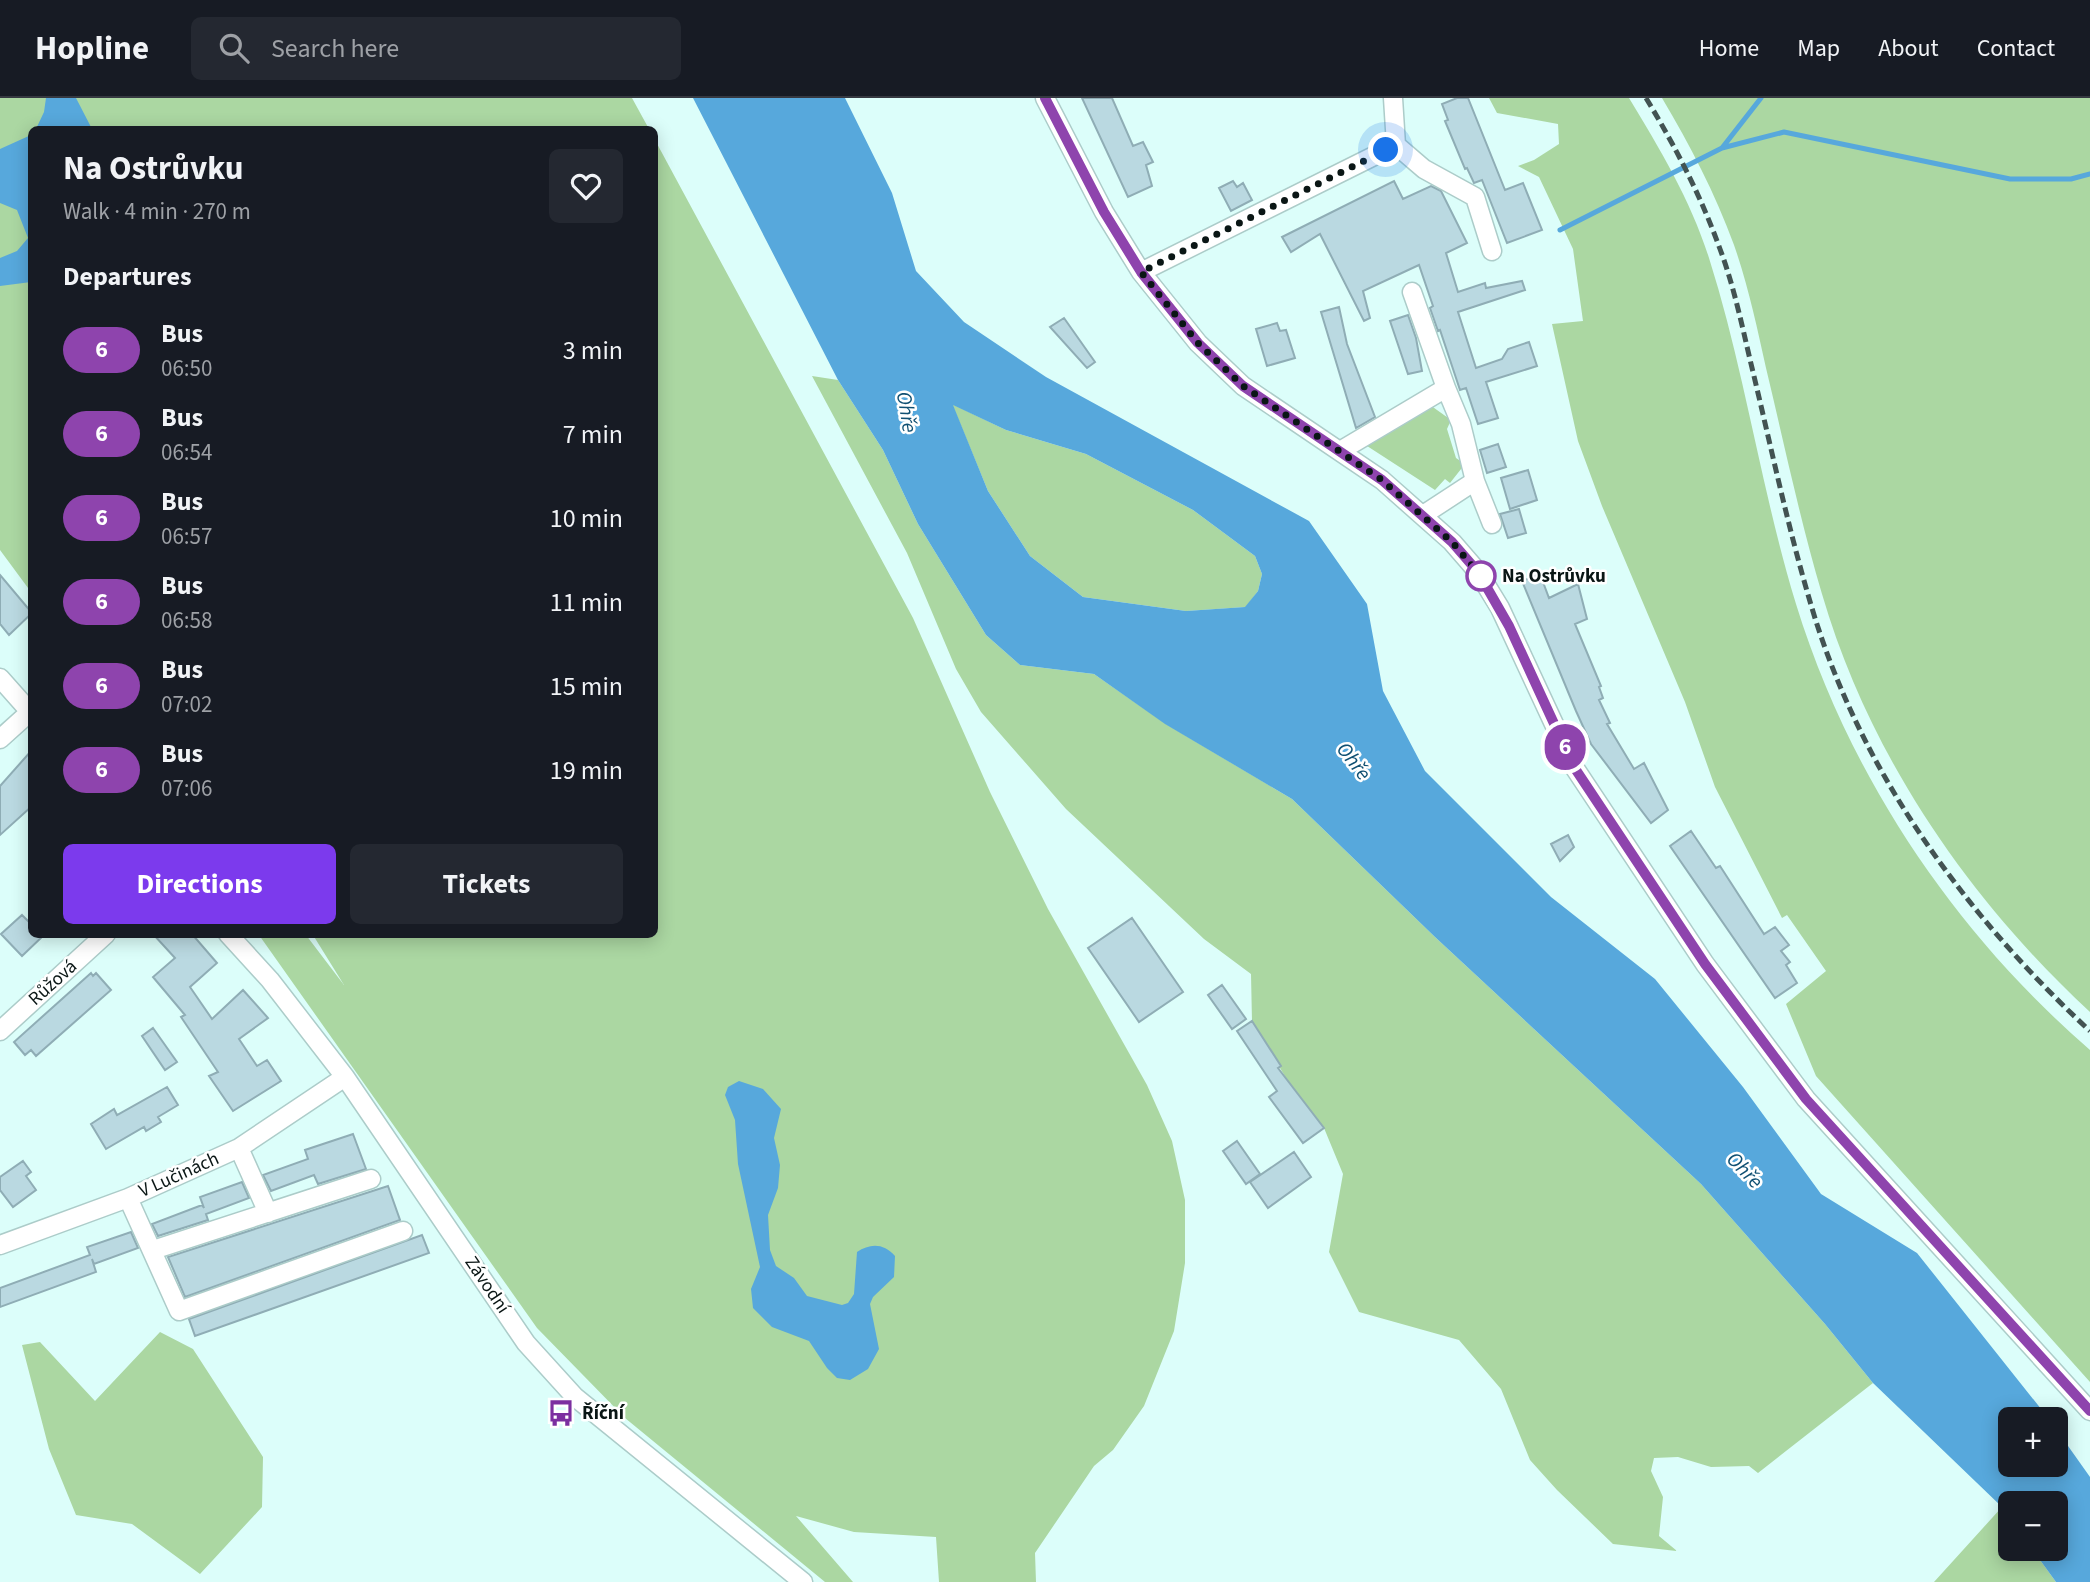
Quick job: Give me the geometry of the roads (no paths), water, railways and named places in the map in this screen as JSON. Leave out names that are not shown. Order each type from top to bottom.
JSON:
[{"type":"street","points":[[1045,98],[1104,212],[1141,272],[1198,343],[1243,386],[1340,451],[1423,515],[1452,542],[1489,588],[1574,767],[1705,964],[1806,1099],[2090,1411]]},
{"type":"street","points":[[1393,98],[1396,145],[1424,169],[1475,197],[1492,251]]},
{"type":"street","points":[[1141,272],[1396,145]]},
{"type":"street","points":[[1412,292],[1461,424],[1475,481],[1492,524]]},
{"type":"street","points":[[1340,451],[1446,388]]},
{"type":"street","points":[[1423,515],[1475,481]]},
{"type":"street","points":[[0,678],[28,710]]},
{"type":"street","points":[[0,739],[28,716]]},
{"type":"street","name":"Růžová","points":[[0,1031],[102,938]]},
{"type":"street","name":"Závodní","points":[[232,938],[270,980],[345,1077],[526,1343],[575,1397],[803,1582]]},
{"type":"street","name":"V Lučinách","points":[[1,1243],[128,1198],[239,1148],[345,1077]]},
{"type":"street","points":[[239,1148],[268,1213]]},
{"type":"street","points":[[153,1250],[371,1179]]},
{"type":"street","points":[[128,1198],[179,1311],[402,1231]]},
{"type":"water","points":[[46,98],[76,98],[90,126],[37,126],[44,112]]},
{"type":"water","name":"Ohře","points":[[693,98],[845,98],[892,193],[916,271],[964,322],[1046,377],[1309,521],[1367,604],[1383,691],[1425,771],[1551,897],[1655,979],[1743,1087],[1821,1194],[1917,1253],[2039,1407],[1998,1407],[1998,1477],[2068,1477],[2068,1446],[2090,1477],[2090,1582],[2056,1582],[2041,1561],[2068,1561],[2068,1491],[1998,1491],[1998,1503],[1873,1383],[1825,1324],[1701,1184],[1435,937],[1292,799],[1165,724],[1094,674],[1020,665],[986,635],[918,524],[883,450],[838,380]],"holes":[[[953,405],[1006,430],[1086,454],[1193,510],[1255,556],[1262,574],[1258,591],[1245,607],[1186,611],[1083,597],[1030,556],[988,491]]]},
{"type":"water","points":[[28,136],[28,238],[17,210],[0,203],[0,149]]},
{"type":"water","points":[[28,238],[28,282],[0,286],[0,258],[17,251]]},
{"type":"water","points":[[739,1081],[763,1089],[781,1109],[774,1138],[780,1165],[778,1188],[768,1215],[770,1250],[776,1266],[794,1278],[807,1296],[842,1305],[848,1303],[854,1294],[857,1252],[877,1246],[895,1256],[894,1277],[873,1297],[870,1304],[879,1349],[868,1369],[850,1380],[837,1378],[809,1341],[772,1327],[753,1308],[751,1289],[760,1267],[738,1164],[735,1120],[725,1095],[728,1087]]},
{"type":"waterway","points":[[1560,230],[1722,148],[1761,98]]},
{"type":"waterway","points":[[1722,148],[1784,132],[2010,179],[2071,179],[2090,174]]},
{"type":"railway","points":[[1646,98],[1696,191],[1725,264],[1809,598],[1830,660],[1855,720],[1920,834],[1958,887],[1999,937],[2090,1031]]},
{"type":"place","name":"Na Ostrůvku","points":[[1481,576]]},
{"type":"place","name":"Říční","points":[[561,1413]]}]
